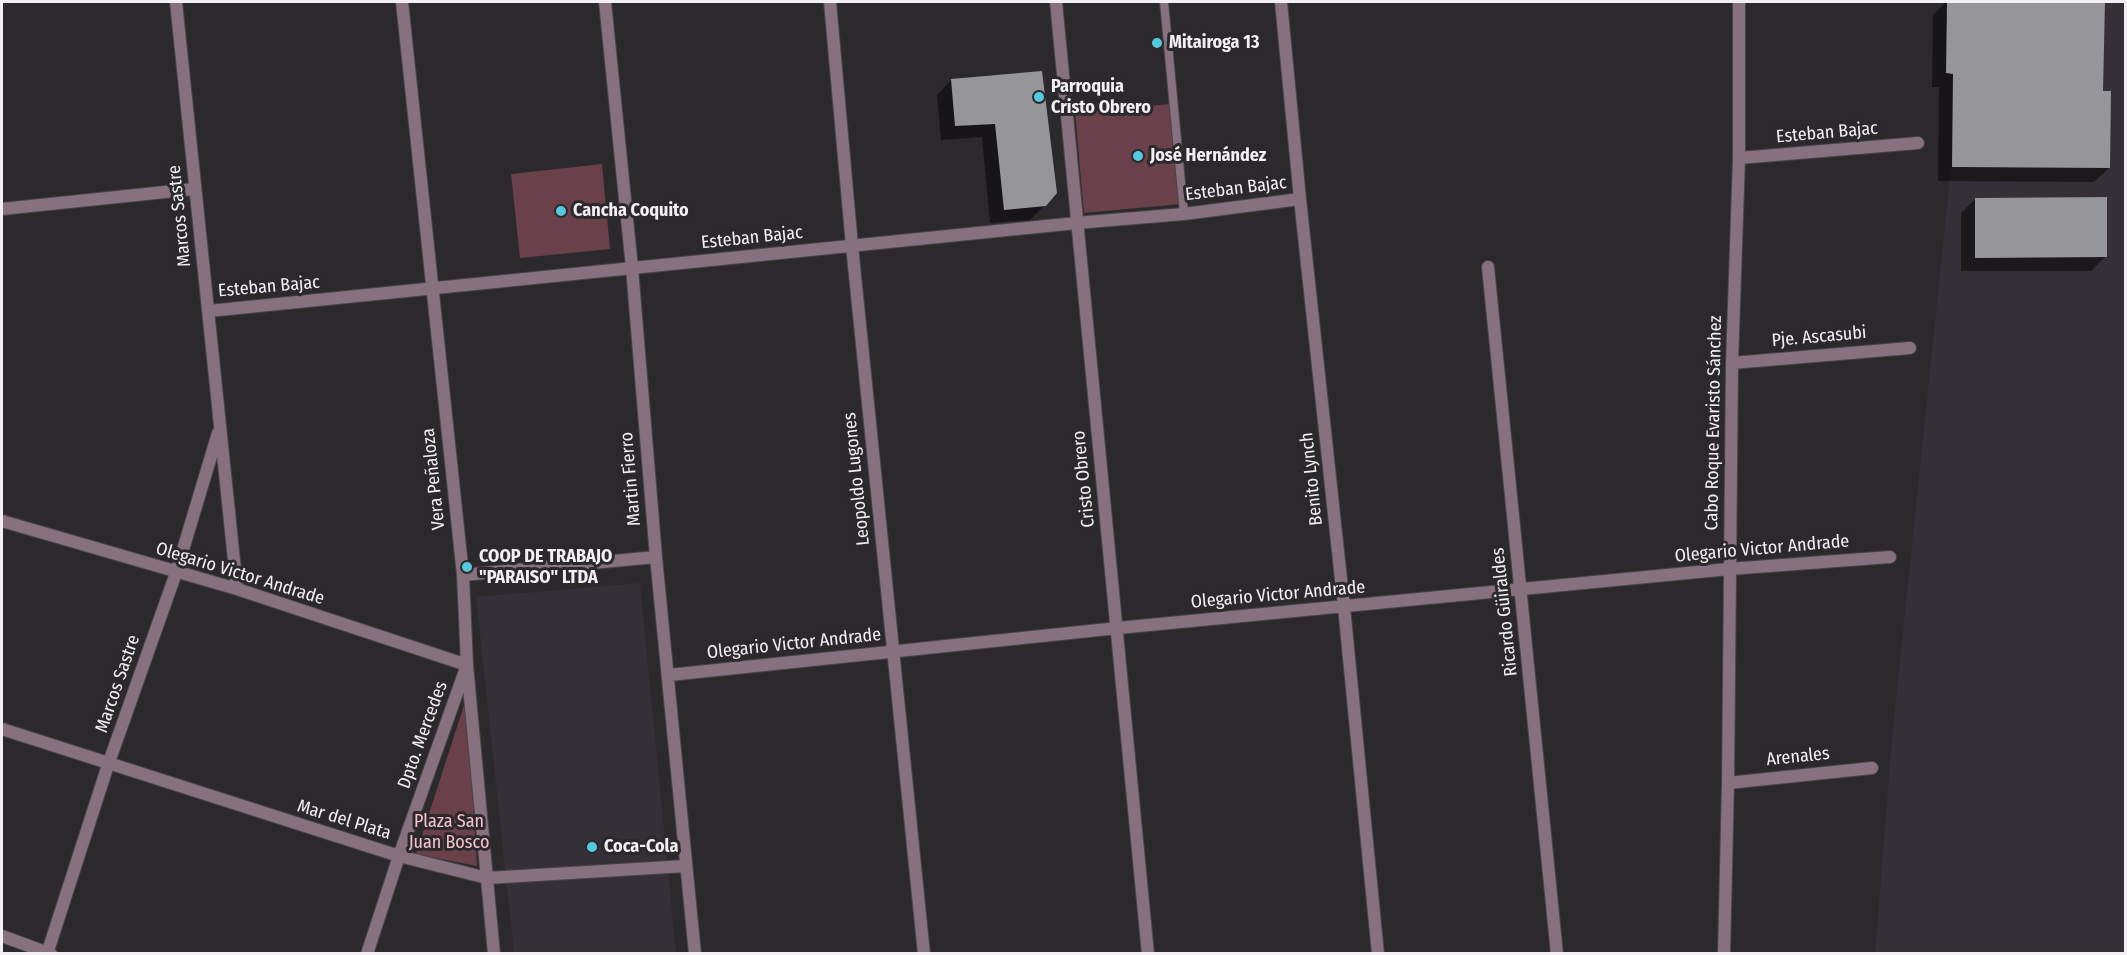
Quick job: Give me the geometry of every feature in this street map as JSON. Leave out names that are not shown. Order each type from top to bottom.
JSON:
[{"type":"street","name":"Marcos Sastre","points":[[176,2],[237,589]]},
{"type":"street","name":"Vera Peñaloza","points":[[402,2],[463,575],[467,664],[494,954]]},
{"type":"street","name":"Martin Fierro","points":[[605,2],[632,268],[656,557],[695,954]]},
{"type":"street","name":"Leopoldo Lugones","points":[[830,2],[892,652],[924,954]]},
{"type":"street","name":"Cristo Obrero","points":[[1056,2],[1148,954]]},
{"type":"street","name":"Benito Lynch","points":[[1281,2],[1378,954]]},
{"type":"street","name":"Cabo Roque Evaristo Sánchez","points":[[1724,954],[1732,363],[1739,158],[1739,2]]},
{"type":"street","name":"Esteban Bajac","points":[[1739,158],[1918,143]]},
{"type":"street","points":[[2,209],[194,189]]},
{"type":"street","name":"Esteban Bajac","points":[[209,311],[1076,222],[1184,214],[1300,199]]},
{"type":"street","name":"Ricardo Güiraldes","points":[[1488,267],[1557,954]]},
{"type":"street","name":"Pje. Ascasubi","points":[[1732,363],[1910,348]]},
{"type":"street","name":"Marcos Sastre","points":[[49,953],[108,765],[176,573],[220,426]]},
{"type":"street","name":"Olegario Victor Andrade","points":[[2,521],[237,589],[467,664]]},
{"type":"street","points":[[463,575],[656,557]]},
{"type":"street","name":"Olegario Victor Andrade","points":[[669,675],[1118,628],[1729,569],[1890,557]]},
{"type":"street","name":"Dpto. Mercedes","points":[[367,954],[467,664]]},
{"type":"street","name":"Mar del Plata","points":[[2,729],[108,765],[399,856],[486,878],[686,866]]},
{"type":"street","name":"Arenales","points":[[1728,783],[1872,768]]},
{"type":"street","points":[[2,936],[49,953]]},
{"type":"lane","points":[[1164,2],[1184,214]]},
{"type":"shaded area","points":[[1968,2],[2125,2],[2125,953],[1875,954],[1892,738]]},
{"type":"shaded area","points":[[640,583],[676,953],[514,953],[476,597]]},
{"type":"green space","points":[[1171,104],[1181,204],[1084,213],[1075,112]]},
{"type":"green space","name":"Cancha Coquito","points":[[602,164],[610,249],[520,258],[511,174]]},
{"type":"green space","name":"Plaza San Juan Bosco","points":[[466,699],[477,866],[416,854]]},
{"type":"building","points":[[1947,2],[2105,2],[2103,91],[2111,91],[2110,168],[1952,167],[1953,74],[1946,73]]},
{"type":"building","name":"Parroquia Cristo Obrero","points":[[1042,71],[1057,193],[1046,206],[1004,210],[995,124],[955,126],[951,79]]},
{"type":"building","points":[[2107,197],[2107,257],[1975,258],[1975,198]]},
{"type":"place","name":"Mitairoga 13","points":[[1157,43]]},
{"type":"place","name":"Parroquia Cristo Obrero","points":[[1039,97]]},
{"type":"place","name":"José Hernández","points":[[1138,156]]},
{"type":"place","name":"Cancha Coquito","points":[[561,211]]},
{"type":"place","name":"COOP DE TRABAJO \"PARAISO\" LTDA","points":[[467,567]]},
{"type":"place","name":"Coca-Cola","points":[[592,847]]}]
